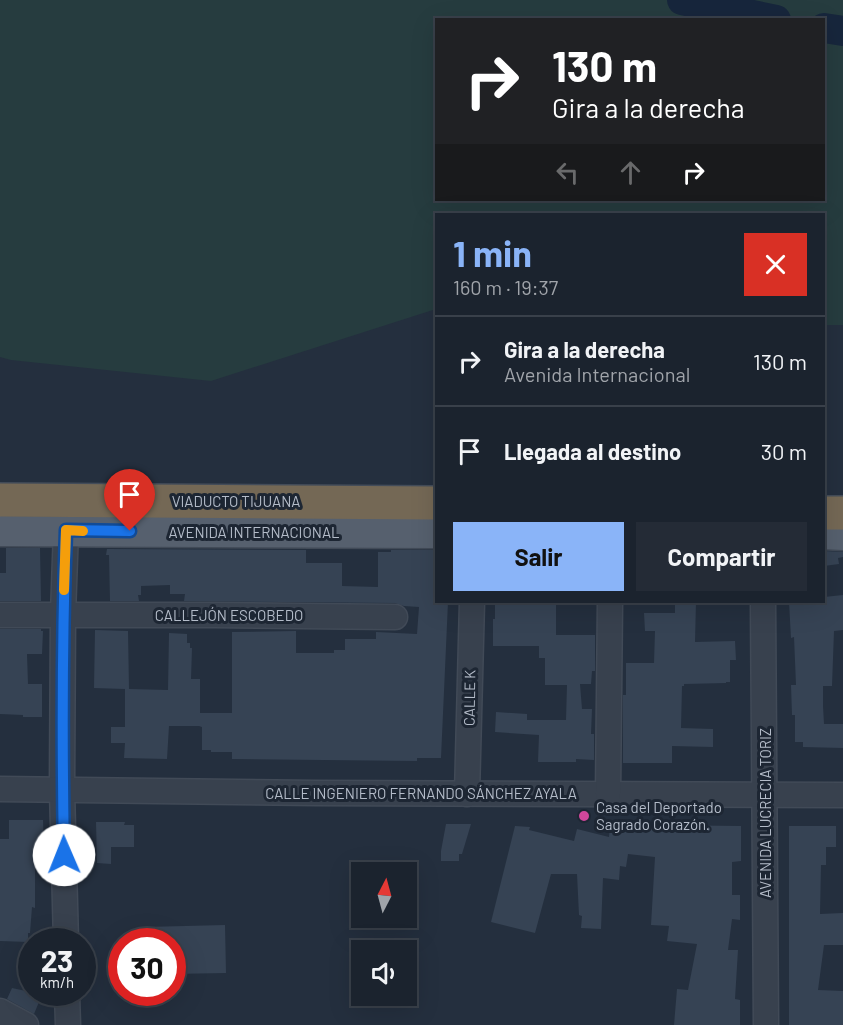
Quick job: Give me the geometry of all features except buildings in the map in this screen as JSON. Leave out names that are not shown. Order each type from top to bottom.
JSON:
[{"type":"highway","points":[[0,492],[435,494]]},
{"type":"highway","points":[[825,496],[843,497]]},
{"type":"highway","name":"VIADUCTO TIJUANA","points":[[0,501],[435,503]]},
{"type":"highway","points":[[825,506],[843,506]]},
{"type":"highway","name":"VIADUCTO TIJUANA","points":[[0,507],[435,510]]},
{"type":"highway","name":"AVENIDA INTERNACIONAL","points":[[0,513],[435,515]]},
{"type":"highway","points":[[825,513],[843,513]]},
{"type":"highway","points":[[825,517],[843,518]]},
{"type":"main road","name":"AVENIDA INTERNACIONAL","points":[[0,531],[435,533]]},
{"type":"main road","points":[[825,534],[843,535]]},
{"type":"street","points":[[66,530],[62,790],[66,928]]},
{"type":"street","name":"CALLE K","points":[[467,794],[472,603]]},
{"type":"street","points":[[608,794],[610,603]]},
{"type":"street","name":"AVENIDA LUCRECIA TORIZ","points":[[763,603],[766,1025]]},
{"type":"street","name":"CALLEJÓN ESCOBEDO","points":[[0,615],[394,617]]},
{"type":"street","name":"CALLE INGENIERO FERNANDO SÁNCHEZ AYALA","points":[[0,789],[843,795]]},
{"type":"street","points":[[67,1006],[68,1025]]},
{"type":"street","points":[[0,1011],[26,1025]]},
{"type":"green space","points":[[0,0],[843,0],[843,325],[825,325],[825,213],[435,213],[435,309],[211,381],[0,357]]},
{"type":"waterway","points":[[682,0],[767,18]]},
{"type":"waterway","points":[[825,28],[843,31]]},
{"type":"slow traffic","points":[[64,590],[66,530],[83,531]]},
{"type":"place","name":"Casa del Deportado Sagrado Corazón.","points":[[584,816]]},
{"type":"route","points":[[64,855],[63,614],[66,530],[130,531]]}]
